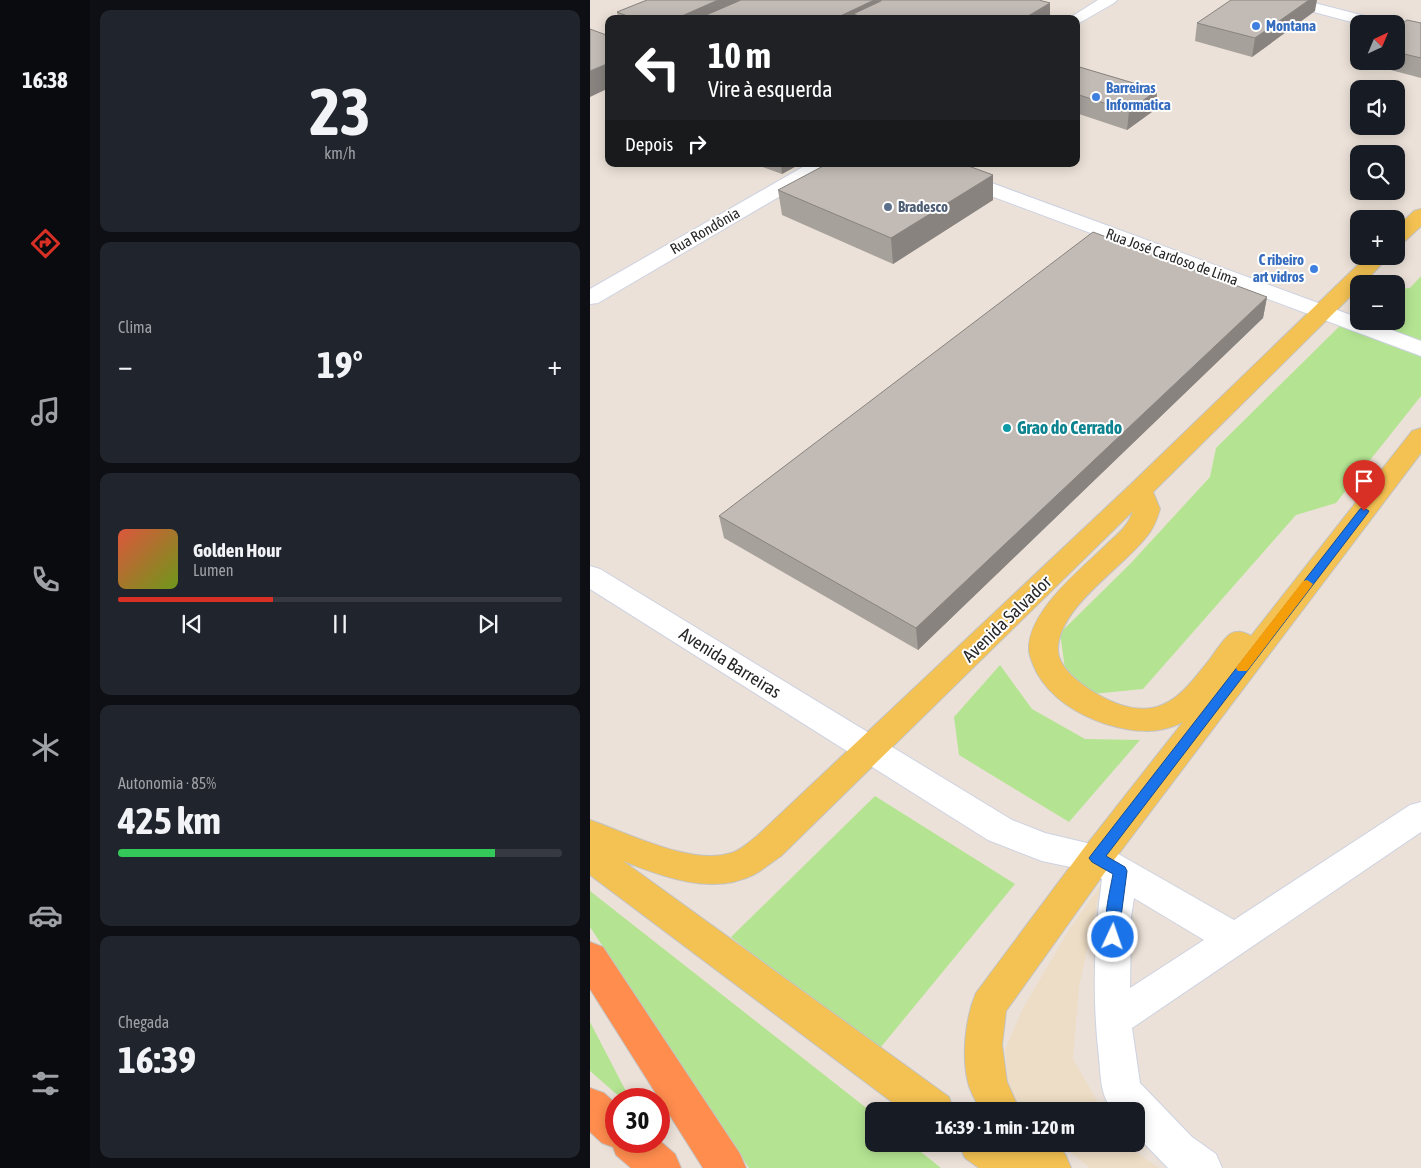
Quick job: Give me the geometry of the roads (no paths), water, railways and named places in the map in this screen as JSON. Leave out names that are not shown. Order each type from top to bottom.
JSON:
[{"type":"highway","points":[[590,958],[726,1168]]},
{"type":"highway","points":[[590,1106],[605,1119]]},
{"type":"highway","points":[[644,1153],[661,1168]]},
{"type":"main road","points":[[1405,230],[1421,215]]},
{"type":"main road","name":"Avenida Salvador","points":[[590,834],[680,866],[716,871],[741,864],[769,846],[1140,490],[1370,265]]},
{"type":"main road","points":[[996,1102],[988,1085],[983,1045],[988,1005],[1108,864],[1306,586],[1421,436]]},
{"type":"main road","points":[[1140,490],[1147,509],[1140,528],[1061,608],[1047,630],[1044,654],[1054,677],[1075,695],[1100,710],[1130,719],[1164,717],[1180,710],[1200,690],[1266,610],[1282,596],[1306,586]]},
{"type":"main road","points":[[590,856],[923,1102]]},
{"type":"main road","points":[[990,1152],[1012,1168]]},
{"type":"main road","points":[[1034,1152],[1051,1168]]},
{"type":"street","points":[[1080,17],[1109,0]]},
{"type":"street","points":[[1286,0],[1350,17]]},
{"type":"street","name":"Rua Rondônia","points":[[590,298],[816,167]]},
{"type":"street","name":"Rua José Cardoso de Lima","points":[[931,167],[1421,349]]},
{"type":"street","name":"Avenida Barreiras","points":[[590,576],[1000,830],[1042,847],[1108,864],[1234,939]]},
{"type":"street","points":[[1113,1020],[1421,815]]},
{"type":"street","points":[[1108,864],[1114,917],[1113,1020],[1122,1092],[1178,1151],[1202,1168]]},
{"type":"place","name":"Montana","points":[[1256,26]]},
{"type":"place","name":"Barreiras Informatica","points":[[1096,97]]},
{"type":"place","name":"Bradesco","points":[[888,207]]},
{"type":"place","name":"C ribeiro art vidros","points":[[1314,269]]},
{"type":"place","name":"Grao do Cerrado","points":[[1007,428]]}]
